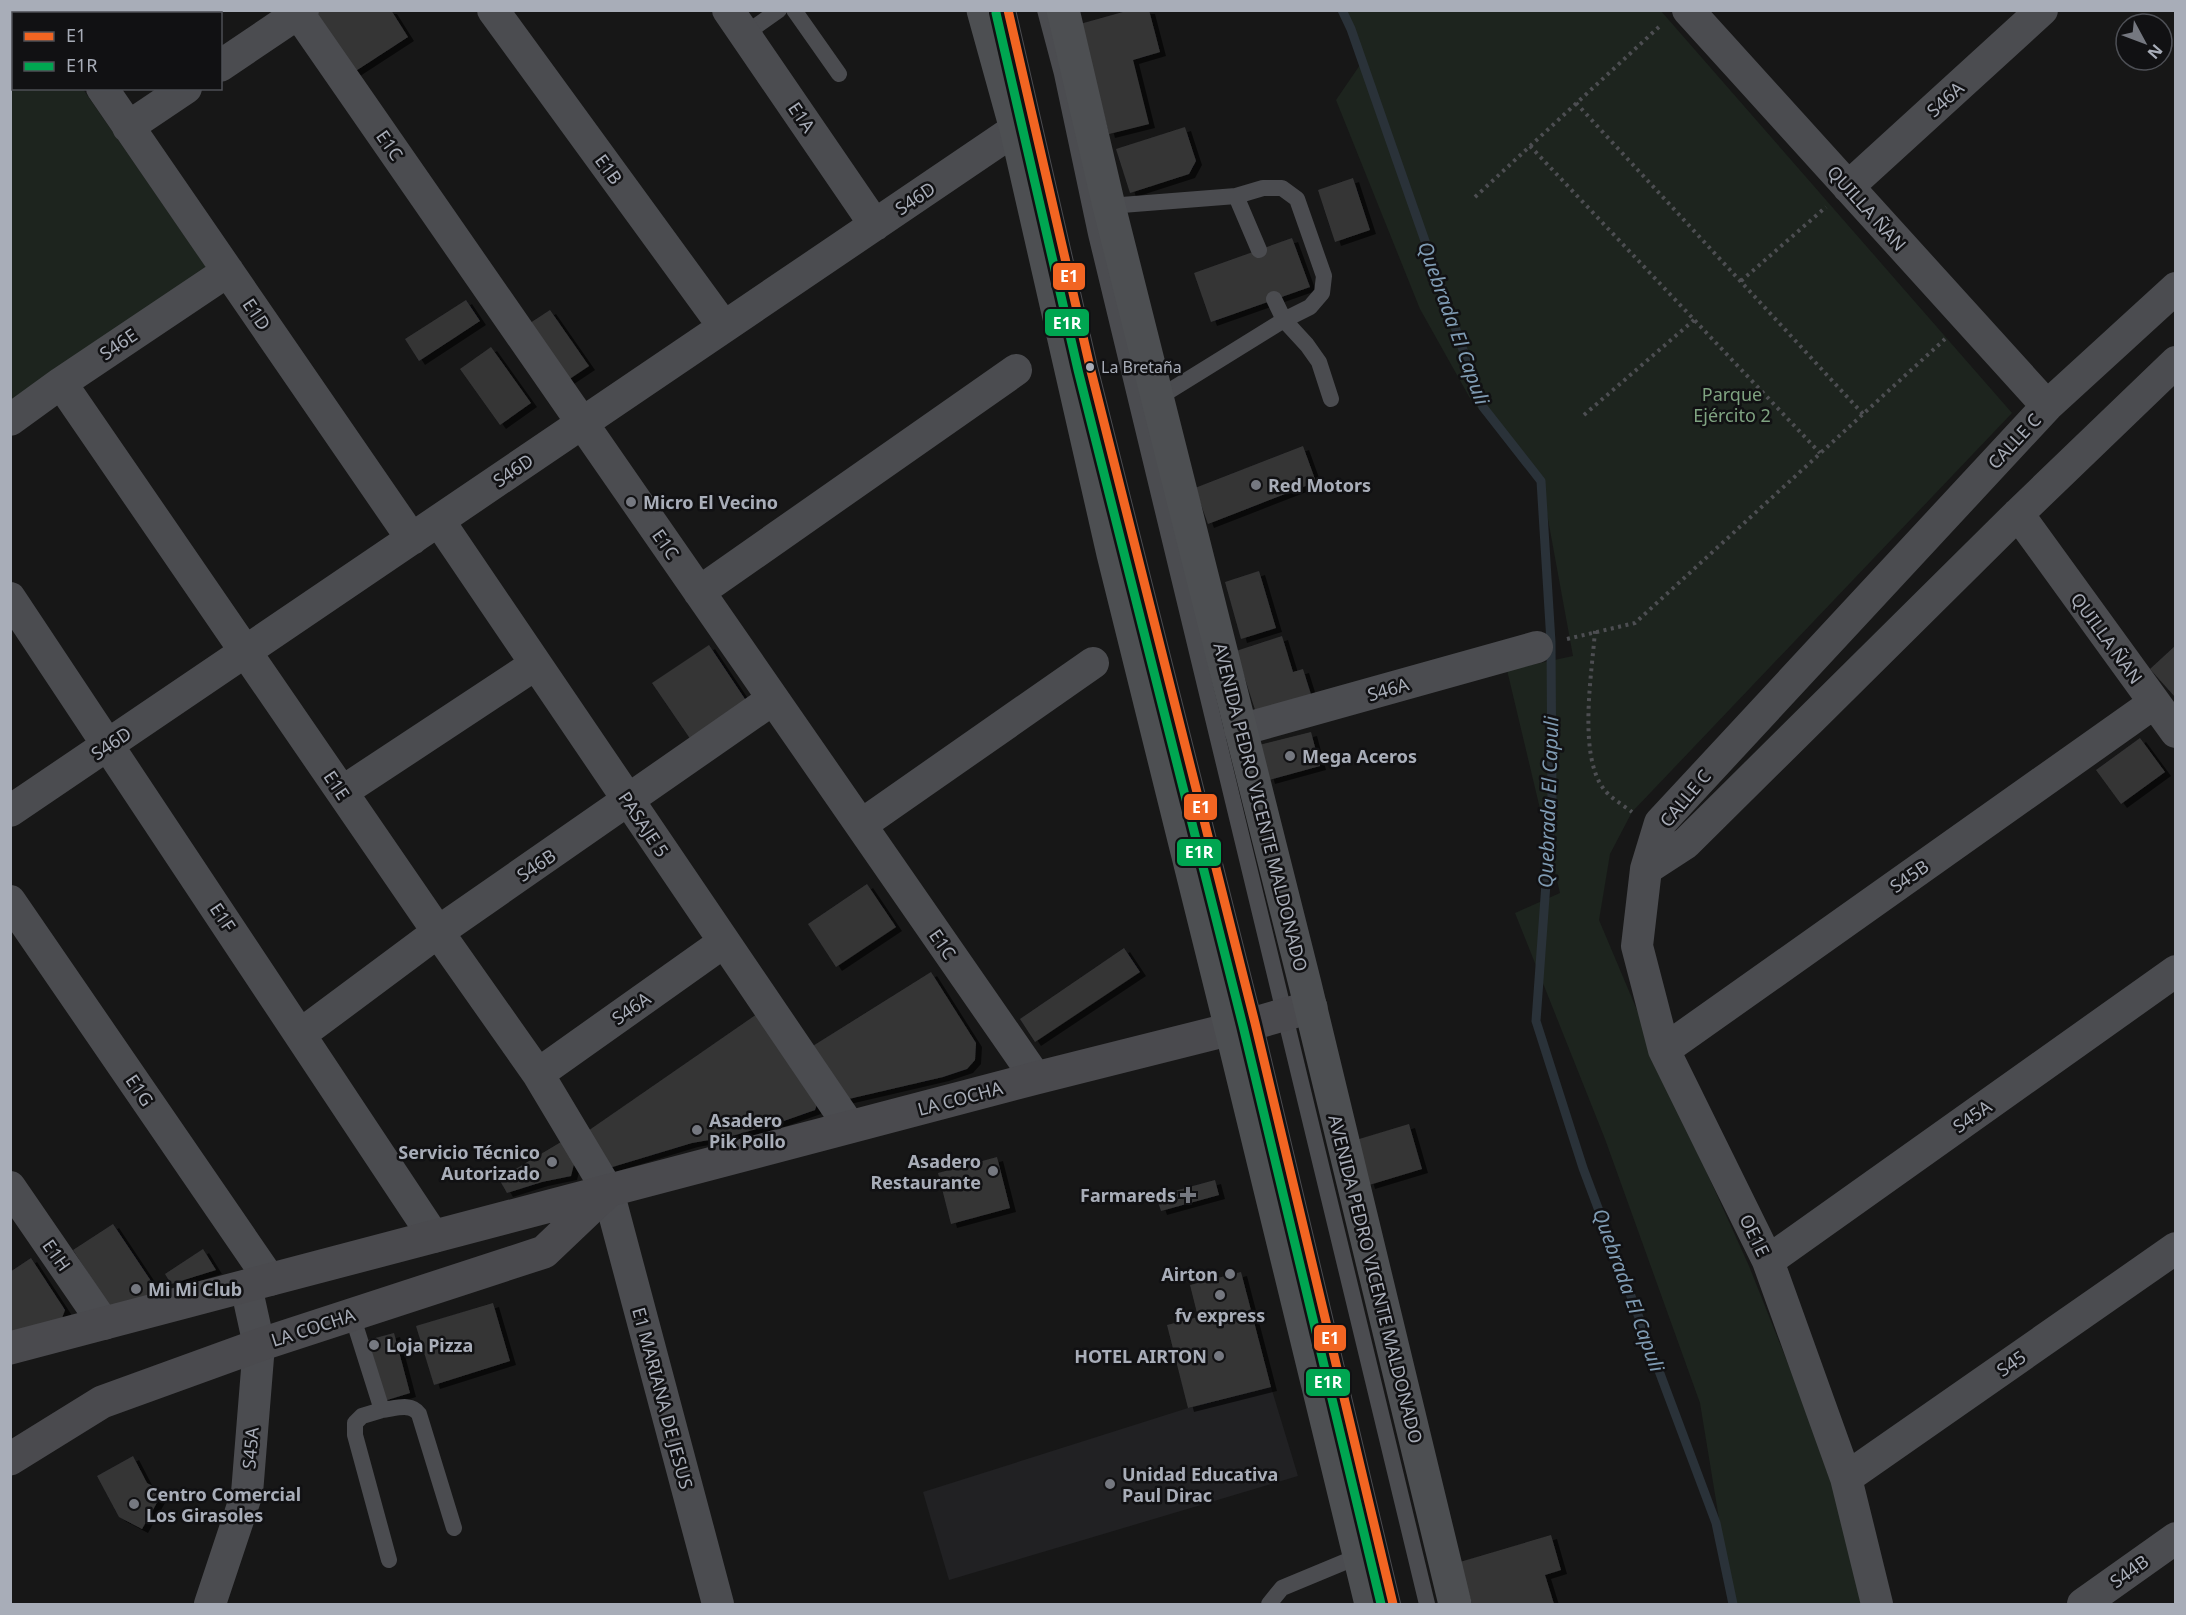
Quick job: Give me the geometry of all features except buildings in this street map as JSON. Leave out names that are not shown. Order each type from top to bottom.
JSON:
[{"type":"main road","name":"AVENIDA PEDRO VICENTE MALDONADO","points":[[983,10],[1016,129],[1113,554],[1270,1018],[1455,1605]]},
{"type":"main road","name":"AVENIDA PEDRO VICENTE MALDONADO","points":[[1063,10],[1109,206],[1240,730],[1270,1018],[1359,1556],[1371,1605]]},
{"type":"street","name":"E1B","points":[[494,10],[724,327]]},
{"type":"street","name":"S46A","points":[[1848,187],[2042,10]]},
{"type":"street","points":[[222,65],[299,12]]},
{"type":"street","name":"E1C","points":[[299,12],[1036,1078]]},
{"type":"street","name":"QUILLA ÑAN","points":[[1690,15],[2047,406]]},
{"type":"street","name":"E1A","points":[[736,22],[876,225]]},
{"type":"street","name":"E1D","points":[[103,90],[412,539]]},
{"type":"street","points":[[128,127],[183,90]]},
{"type":"street","name":"S46D","points":[[10,811],[1016,129]]},
{"type":"street","name":"S46E","points":[[10,420],[228,271]]},
{"type":"street","name":"CALLE C","points":[[1646,869],[1660,823],[2047,406],[2175,288]]},
{"type":"street","name":"CALLE C","points":[[1646,869],[1686,843],[2175,362]]},
{"type":"street","points":[[699,592],[1016,370]]},
{"type":"street","name":"E1E","points":[[61,383],[538,1074],[608,1191]]},
{"type":"street","name":"QUILLA ÑAN","points":[[2018,514],[2175,732]]},
{"type":"street","name":"PASAJE 5","points":[[439,521],[850,1127]]},
{"type":"street","name":"E1F","points":[[10,598],[434,1237]]},
{"type":"street","name":"S46A","points":[[1240,730],[1537,647]]},
{"type":"street","points":[[861,825],[1093,663]]},
{"type":"street","points":[[342,792],[536,664]]},
{"type":"street","name":"S46B","points":[[301,1034],[438,932],[773,699]]},
{"type":"street","name":"S45B","points":[[1665,1050],[2154,703]]},
{"type":"street","name":"OE1E","points":[[1646,869],[1637,946],[1665,1050],[1768,1261],[1846,1478],[1877,1605]]},
{"type":"street","name":"E1G","points":[[10,901],[258,1283]]},
{"type":"street","name":"S46A","points":[[538,1074],[724,942]]},
{"type":"street","name":"S45A","points":[[1768,1261],[2175,971]]},
{"type":"street","name":"LA COCHA","points":[[10,1348],[1270,1018]]},
{"type":"street","name":"E1H","points":[[10,1187],[104,1324]]},
{"type":"street","name":"LA COCHA","points":[[10,1459],[102,1402],[259,1345],[544,1252],[608,1191]]},
{"type":"street","name":"E1 MARIANA DE JESUS","points":[[608,1191],[718,1605]]},
{"type":"street","name":"S45","points":[[1846,1478],[2175,1248]]},
{"type":"street","name":"S45A","points":[[210,1605],[247,1493],[259,1345],[258,1283]]},
{"type":"street","name":"S44B","points":[[2084,1605],[2175,1538]]},
{"type":"lane","points":[[736,22],[779,10]]},
{"type":"lane","points":[[794,10],[839,74]]},
{"type":"lane","points":[[1008,10],[1090,368],[1270,1018],[1427,1605]]},
{"type":"lane","points":[[1045,10],[1062,74],[1270,1018],[1393,1605]]},
{"type":"lane","points":[[1109,206],[1236,196],[1263,188],[1282,188],[1298,199],[1324,276],[1322,293],[1310,307],[1284,320],[1158,398]]},
{"type":"lane","points":[[1236,196],[1260,250]]},
{"type":"lane","points":[[1274,299],[1284,320],[1307,345],[1318,362],[1331,399]]},
{"type":"lane","points":[[352,1315],[382,1410]]},
{"type":"lane","points":[[389,1560],[355,1435],[355,1423],[362,1416],[382,1410],[410,1407],[416,1409],[454,1528]]},
{"type":"lane","points":[[1269,1605],[1282,1588],[1359,1556]]},
{"type":"path","points":[[1475,197],[1576,104],[1690,15]]},
{"type":"path","points":[[1576,104],[1863,414]]},
{"type":"path","points":[[1530,147],[1820,453]]},
{"type":"path","points":[[1741,281],[1848,187]]},
{"type":"path","points":[[1581,635],[1635,623],[1967,318]]},
{"type":"path","points":[[1584,415],[1694,320]]},
{"type":"path","points":[[1595,632],[1588,720],[1591,763],[1603,789],[1632,812],[1660,823]]},
{"type":"shaded area","name":"Unidad Educativa Paul Dirac","points":[[1271,1387],[1298,1476],[949,1580],[923,1492],[1188,1408]]},
{"type":"green space","points":[[29,10],[30,12],[12,12],[12,90],[84,90],[207,268],[11,404],[10,11]]},
{"type":"green space","name":"Parque Ejército 2","points":[[1339,11],[1661,11],[2012,413],[1632,812],[1610,854],[1599,920],[1688,1131],[1749,1266],[1834,1479],[1861,1604],[1733,1604],[1700,1403],[1605,1139],[1515,913],[1560,893],[1507,670],[1573,656],[1541,481],[1471,400],[1420,309],[1336,100],[1362,62]]},
{"type":"waterway","name":"Quebrada El Capuli","points":[[1342,10],[1351,29],[1483,407],[1541,481],[1551,642],[1552,801],[1536,1021],[1583,1168],[1716,1523],[1733,1604]]},
{"type":"transit line","name":"E1","points":[[1008,10],[1090,367],[1255,1023],[1393,1604]]},
{"type":"transit line","name":"E1R","points":[[996,13],[1078,370],[1243,1026],[1381,1604]]},
{"type":"place","name":"La Bretaña","points":[[1090,367]]},
{"type":"place","name":"Red Motors","points":[[1256,485]]},
{"type":"place","name":"Micro El Vecino","points":[[631,502]]},
{"type":"place","name":"Mega Aceros","points":[[1290,756]]},
{"type":"place","name":"Asadero Pik Pollo","points":[[697,1130]]},
{"type":"place","name":"Servicio Técnico Autorizado","points":[[552,1162]]},
{"type":"place","name":"Asadero Restaurante","points":[[993,1171]]},
{"type":"place","name":"Farmareds","points":[[1188,1195]]},
{"type":"place","name":"Airton","points":[[1230,1274]]},
{"type":"place","name":"Mi Mi Club","points":[[136,1289]]},
{"type":"place","name":"fv express","points":[[1220,1295]]},
{"type":"place","name":"Loja Pizza","points":[[374,1345]]},
{"type":"place","name":"HOTEL AIRTON","points":[[1219,1356]]},
{"type":"place","name":"Unidad Educativa Paul Dirac","points":[[1110,1484]]},
{"type":"place","name":"Centro Comercial Los Girasoles","points":[[134,1504]]}]
